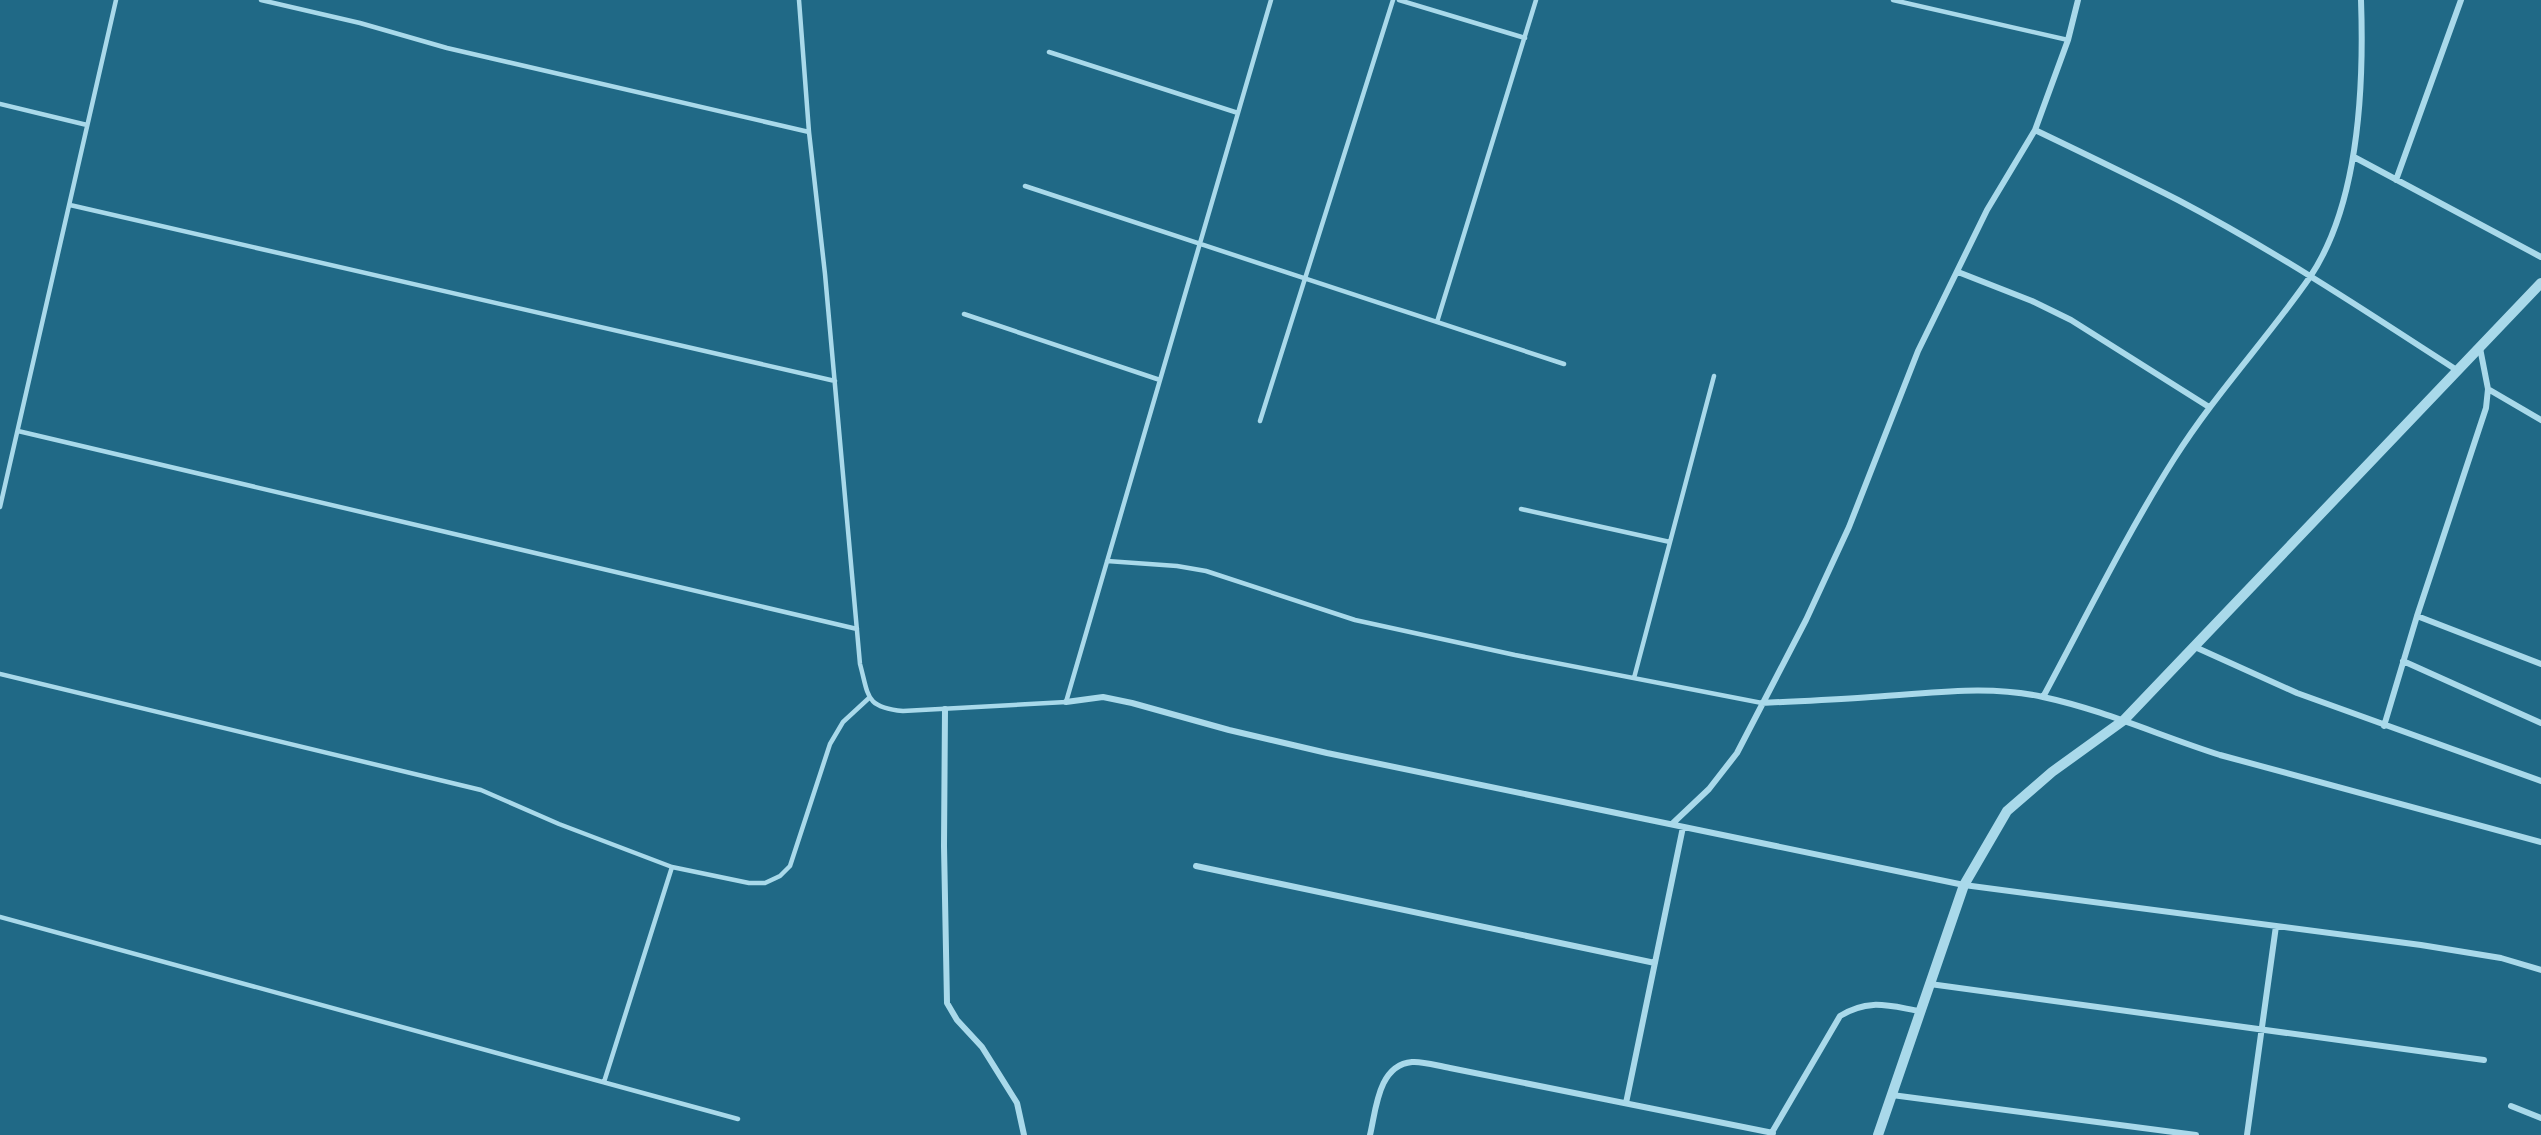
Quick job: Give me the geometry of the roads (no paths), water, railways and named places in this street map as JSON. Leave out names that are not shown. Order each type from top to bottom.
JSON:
[{"type":"street","points":[[1672,824],[1709,789],[1730,762],[1806,620],[1849,527],[1918,351],[1988,210],[2035,130],[2068,40],[2078,0]]},
{"type":"street","points":[[2043,697],[2174,459],[2209,407],[2311,276],[2329,240],[2354,157],[2363,54],[2361,0]]},
{"type":"street","points":[[2396,180],[2462,0]]},
{"type":"street","points":[[2035,130],[2179,201],[2311,276],[2458,371]]},
{"type":"street","points":[[2354,157],[2541,257]]},
{"type":"street","points":[[1958,272],[2032,301],[2071,320],[2209,407]]},
{"type":"street","points":[[1878,1135],[1964,885],[2007,811],[2052,772],[2124,720],[2541,283]]},
{"type":"street","points":[[2384,726],[2417,616],[2451,511],[2477,443],[2486,408],[2488,389],[2480,348]]},
{"type":"street","points":[[2488,389],[2541,420]]},
{"type":"street","points":[[2417,616],[2541,664]]},
{"type":"street","points":[[2195,647],[2296,693],[2541,781]]},
{"type":"street","points":[[2403,661],[2541,723]]},
{"type":"street","points":[[1762,703],[1973,689],[2043,697],[2124,720],[2173,740],[2220,755],[2541,842]]},
{"type":"street","points":[[1066,702],[1103,697],[1327,753],[1964,885],[2478,954],[2541,970]]},
{"type":"street","points":[[945,709],[944,846],[947,1003],[957,1020],[982,1047],[1017,1103],[1024,1135]]},
{"type":"street","points":[[1626,1103],[1683,827]]},
{"type":"street","points":[[1196,866],[1655,963]]},
{"type":"street","points":[[2247,1135],[2276,927]]},
{"type":"street","points":[[1930,984],[2484,1060]]},
{"type":"street","points":[[1370,1135],[1383,1082],[1393,1070],[1411,1062],[1626,1103],[1772,1134],[1840,1016],[1856,1006],[1871,1004],[1920,1011]]},
{"type":"street","points":[[1892,1095],[2196,1135]]},
{"type":"street","points":[[2511,1107],[2541,1118]]},
{"type":"lane","points":[[0,507],[116,0]]},
{"type":"lane","points":[[261,0],[360,22],[447,48],[809,132]]},
{"type":"lane","points":[[799,0],[809,132],[835,381],[860,664],[869,698],[881,709],[903,711],[1066,702],[1271,0]]},
{"type":"lane","points":[[1260,421],[1393,0]]},
{"type":"lane","points":[[1399,0],[1525,38]]},
{"type":"lane","points":[[1437,322],[1536,0]]},
{"type":"lane","points":[[1893,0],[2068,40]]},
{"type":"lane","points":[[1049,52],[1238,113]]},
{"type":"lane","points":[[0,104],[87,125]]},
{"type":"lane","points":[[1025,186],[1564,364]]},
{"type":"lane","points":[[70,205],[835,381]]},
{"type":"lane","points":[[964,314],[1160,380]]},
{"type":"lane","points":[[1634,678],[1714,376]]},
{"type":"lane","points":[[18,431],[857,629]]},
{"type":"lane","points":[[0,479],[6,481]]},
{"type":"lane","points":[[1521,509],[1670,542]]},
{"type":"lane","points":[[1107,561],[1177,566],[1206,571],[1355,620],[1515,655],[1762,703]]},
{"type":"lane","points":[[0,674],[481,790],[559,824],[672,867],[749,884],[765,883],[780,876],[790,866],[830,744],[843,722],[869,698]]},
{"type":"lane","points":[[604,1082],[672,867]]},
{"type":"lane","points":[[0,916],[738,1119]]}]
